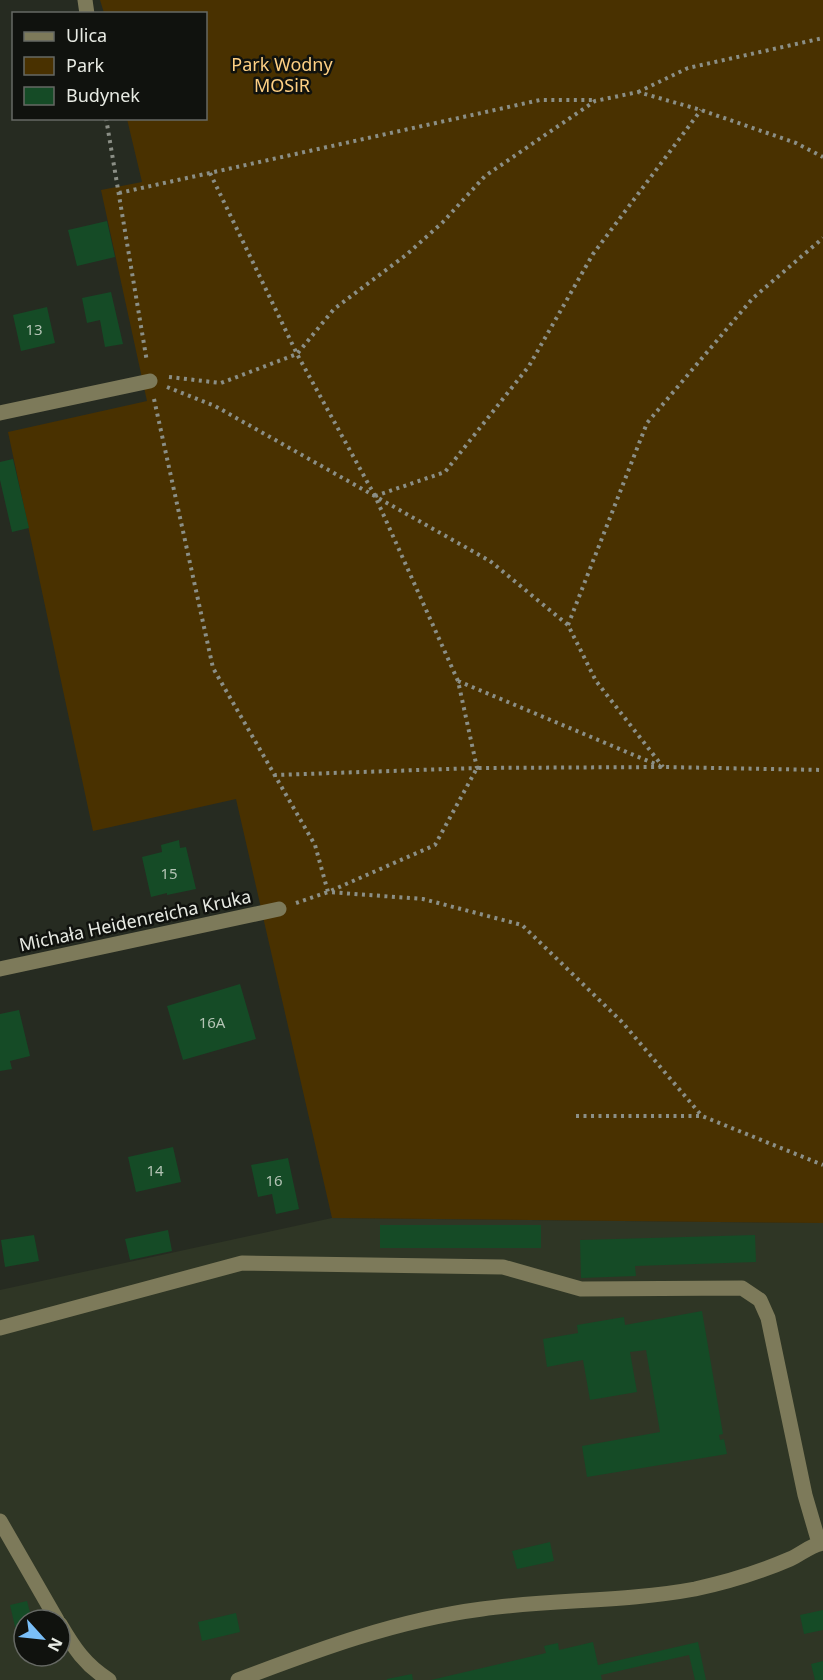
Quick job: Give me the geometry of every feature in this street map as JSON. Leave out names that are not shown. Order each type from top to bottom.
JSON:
[{"type":"street","points":[[0,413],[150,381]]},
{"type":"street","name":"Michała Heidenreicha Kruka","points":[[0,969],[279,909]]},
{"type":"street","points":[[0,1328],[242,1263],[503,1267],[581,1289],[742,1288],[760,1300],[768,1318],[805,1495],[821,1543],[793,1558],[751,1575],[695,1588],[640,1596],[481,1609],[401,1624],[311,1652],[238,1680]]},
{"type":"street","points":[[0,1521],[50,1608]]},
{"type":"street","points":[[72,1645],[97,1672],[109,1680]]},
{"type":"path","points":[[119,193],[540,100],[595,100],[638,92],[688,68],[823,38]]},
{"type":"path","points":[[638,92],[701,110],[796,142],[823,157]]},
{"type":"path","points":[[150,381],[171,377],[221,383],[297,354],[334,309],[406,255],[442,223],[484,176],[595,100]]},
{"type":"path","points":[[375,496],[445,472],[529,366],[593,254],[701,110]]},
{"type":"path","points":[[106,120],[150,381],[213,668],[315,845],[328,892]]},
{"type":"path","points":[[210,173],[297,354],[375,496],[458,681],[477,768],[435,845],[328,892],[279,909]]},
{"type":"path","points":[[568,625],[647,423],[753,298],[823,238]]},
{"type":"path","points":[[150,381],[215,406],[490,561],[568,625],[596,681],[663,767]]},
{"type":"path","points":[[458,681],[663,767]]},
{"type":"path","points":[[274,775],[477,768],[663,767],[823,770]]},
{"type":"path","points":[[328,892],[423,899],[522,925],[622,1022],[702,1116]]},
{"type":"path","points":[[576,1116],[702,1116],[823,1165]]},
{"type":"shaded area","points":[[332,1218],[823,1223],[823,1680],[0,1680],[0,1290]]},
{"type":"green space","name":"Park Wodny MOSiR","points":[[100,0],[823,0],[823,1223],[332,1218],[236,799],[93,831],[8,432],[147,401],[101,190],[142,182],[127,120],[207,120],[207,12],[104,12]]},
{"type":"building","points":[[107,221],[115,257],[77,266],[68,230]]},
{"type":"building","points":[[111,292],[123,344],[105,347],[100,320],[87,323],[82,298]]},
{"type":"building","points":[[47,307],[55,343],[21,351],[13,315]]},
{"type":"building","points":[[13,459],[29,528],[12,532],[0,480],[0,462]]},
{"type":"building","points":[[179,840],[180,848],[186,847],[196,889],[151,897],[142,857],[162,852],[161,845]]},
{"type":"building","points":[[240,984],[256,1039],[183,1060],[167,1006]]},
{"type":"building","points":[[19,1010],[30,1056],[10,1061],[12,1069],[0,1071],[0,1014]]},
{"type":"building","points":[[173,1147],[181,1182],[136,1192],[128,1157]]},
{"type":"building","points":[[288,1158],[299,1209],[276,1214],[272,1194],[258,1197],[251,1165]]},
{"type":"building","points":[[380,1225],[541,1225],[541,1248],[380,1248]]},
{"type":"building","points":[[168,1230],[172,1251],[130,1260],[125,1239]]},
{"type":"building","points":[[34,1235],[39,1261],[5,1267],[1,1240]]},
{"type":"building","points":[[755,1235],[756,1262],[635,1266],[636,1276],[581,1278],[580,1240]]},
{"type":"building","points":[[702,1311],[723,1434],[719,1435],[720,1440],[724,1439],[727,1454],[587,1477],[582,1446],[660,1432],[646,1350],[630,1352],[637,1392],[590,1400],[583,1360],[547,1367],[543,1339],[578,1333],[577,1325],[624,1317],[625,1325]]},
{"type":"building","points":[[550,1542],[554,1561],[517,1569],[512,1551]]},
{"type":"building","points":[[27,1601],[29,1608],[12,1608],[12,1614],[10,1605]]},
{"type":"building","points":[[823,1610],[823,1630],[804,1634],[800,1615]]},
{"type":"building","points":[[236,1613],[240,1632],[202,1641],[198,1622]]},
{"type":"building","points":[[593,1642],[598,1665],[698,1642],[706,1680],[695,1680],[689,1655],[601,1675],[602,1680],[431,1680],[546,1653],[544,1646],[558,1643],[559,1650]]},
{"type":"building","points":[[823,1661],[823,1680],[815,1680],[811,1664]]},
{"type":"building","points":[[412,1674],[413,1680],[387,1680],[387,1679]]}]
